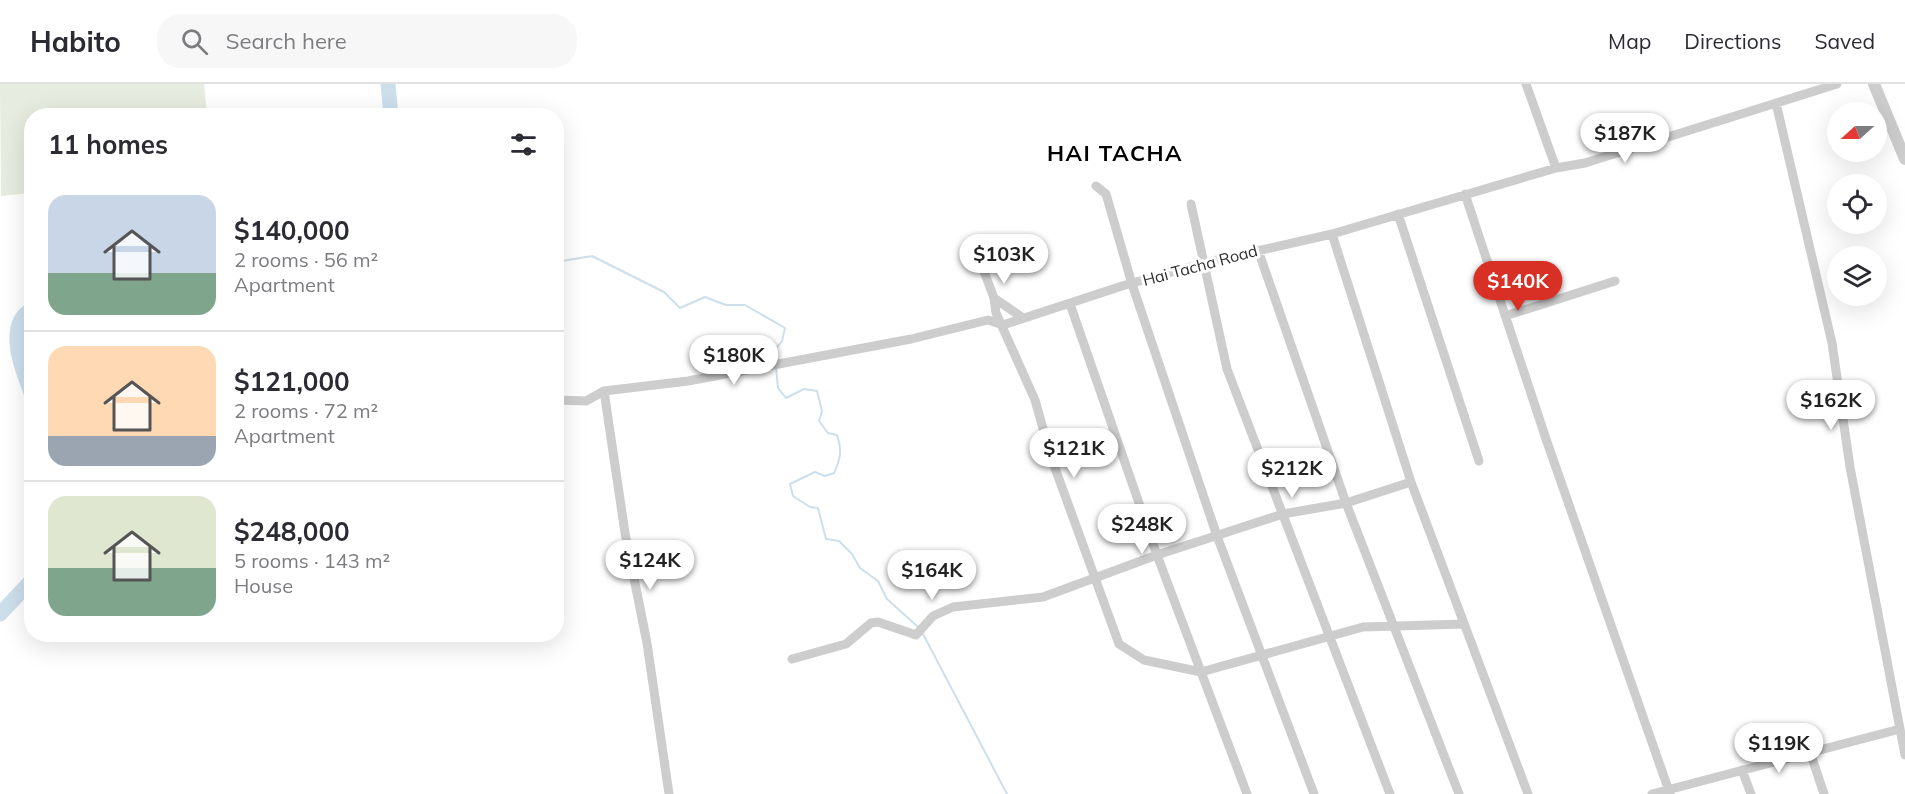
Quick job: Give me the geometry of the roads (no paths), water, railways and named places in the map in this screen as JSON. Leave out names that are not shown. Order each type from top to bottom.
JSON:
[{"type":"street","points":[[1526,84],[1556,168]]},
{"type":"street","name":"Hai Tacha Road","points":[[564,400],[586,401],[604,392],[688,381],[911,339],[988,320],[1003,325],[1204,263],[1332,234],[1556,168],[1585,163],[1837,84]]},
{"type":"street","points":[[1874,84],[1905,159]]},
{"type":"street","points":[[1776,103],[1832,343],[1850,467],[1905,755]]},
{"type":"street","points":[[1096,186],[1106,194],[1132,284],[1217,536],[1314,794]]},
{"type":"street","points":[[1465,194],[1670,792]]},
{"type":"street","points":[[1191,204],[1197,241],[1227,369],[1390,794]]},
{"type":"street","points":[[1398,214],[1479,461]]},
{"type":"street","points":[[1332,234],[1412,482],[1527,794]]},
{"type":"street","points":[[1258,250],[1346,503],[1459,794]]},
{"type":"street","points":[[979,258],[994,298],[996,313],[1035,400],[1051,457],[1119,644],[1144,660],[1201,672],[1262,657],[1363,627],[1394,624],[1464,624]]},
{"type":"street","points":[[1505,316],[1615,281]]},
{"type":"street","points":[[994,298],[1023,318]]},
{"type":"street","points":[[1070,304],[1157,555],[1247,794]]},
{"type":"street","points":[[604,392],[625,533],[647,643],[669,794]]},
{"type":"street","points":[[792,659],[846,644],[872,623],[878,622],[916,635],[933,616],[952,607],[1034,598],[1096,579],[1157,555],[1283,514],[1346,503],[1412,482]]},
{"type":"street","points":[[1652,794],[1670,792],[1742,770],[1900,729]]},
{"type":"street","points":[[1810,752],[1824,794]]},
{"type":"street","points":[[1742,770],[1751,794]]},
{"type":"waterway","points":[[388,84],[390,108]]},
{"type":"waterway","points":[[564,261],[592,256],[664,292],[680,308],[705,297],[726,305],[745,305],[785,328],[782,341],[774,351]]},
{"type":"waterway","points":[[24,315],[18,326],[17,337],[24,374]]},
{"type":"waterway","points":[[776,367],[778,388],[786,398],[804,389],[817,391],[822,411],[819,421],[828,433],[837,435],[840,445],[834,473],[825,476],[815,472],[790,484],[793,496],[810,507],[818,508],[826,539],[839,541],[852,554],[860,568],[878,581],[887,599],[918,627]]},
{"type":"waterway","points":[[0,614],[24,588]]},
{"type":"waterway","points":[[922,632],[1007,794]]},
{"type":"district","name":"HAI TACHA","points":[[1115,153]]}]
